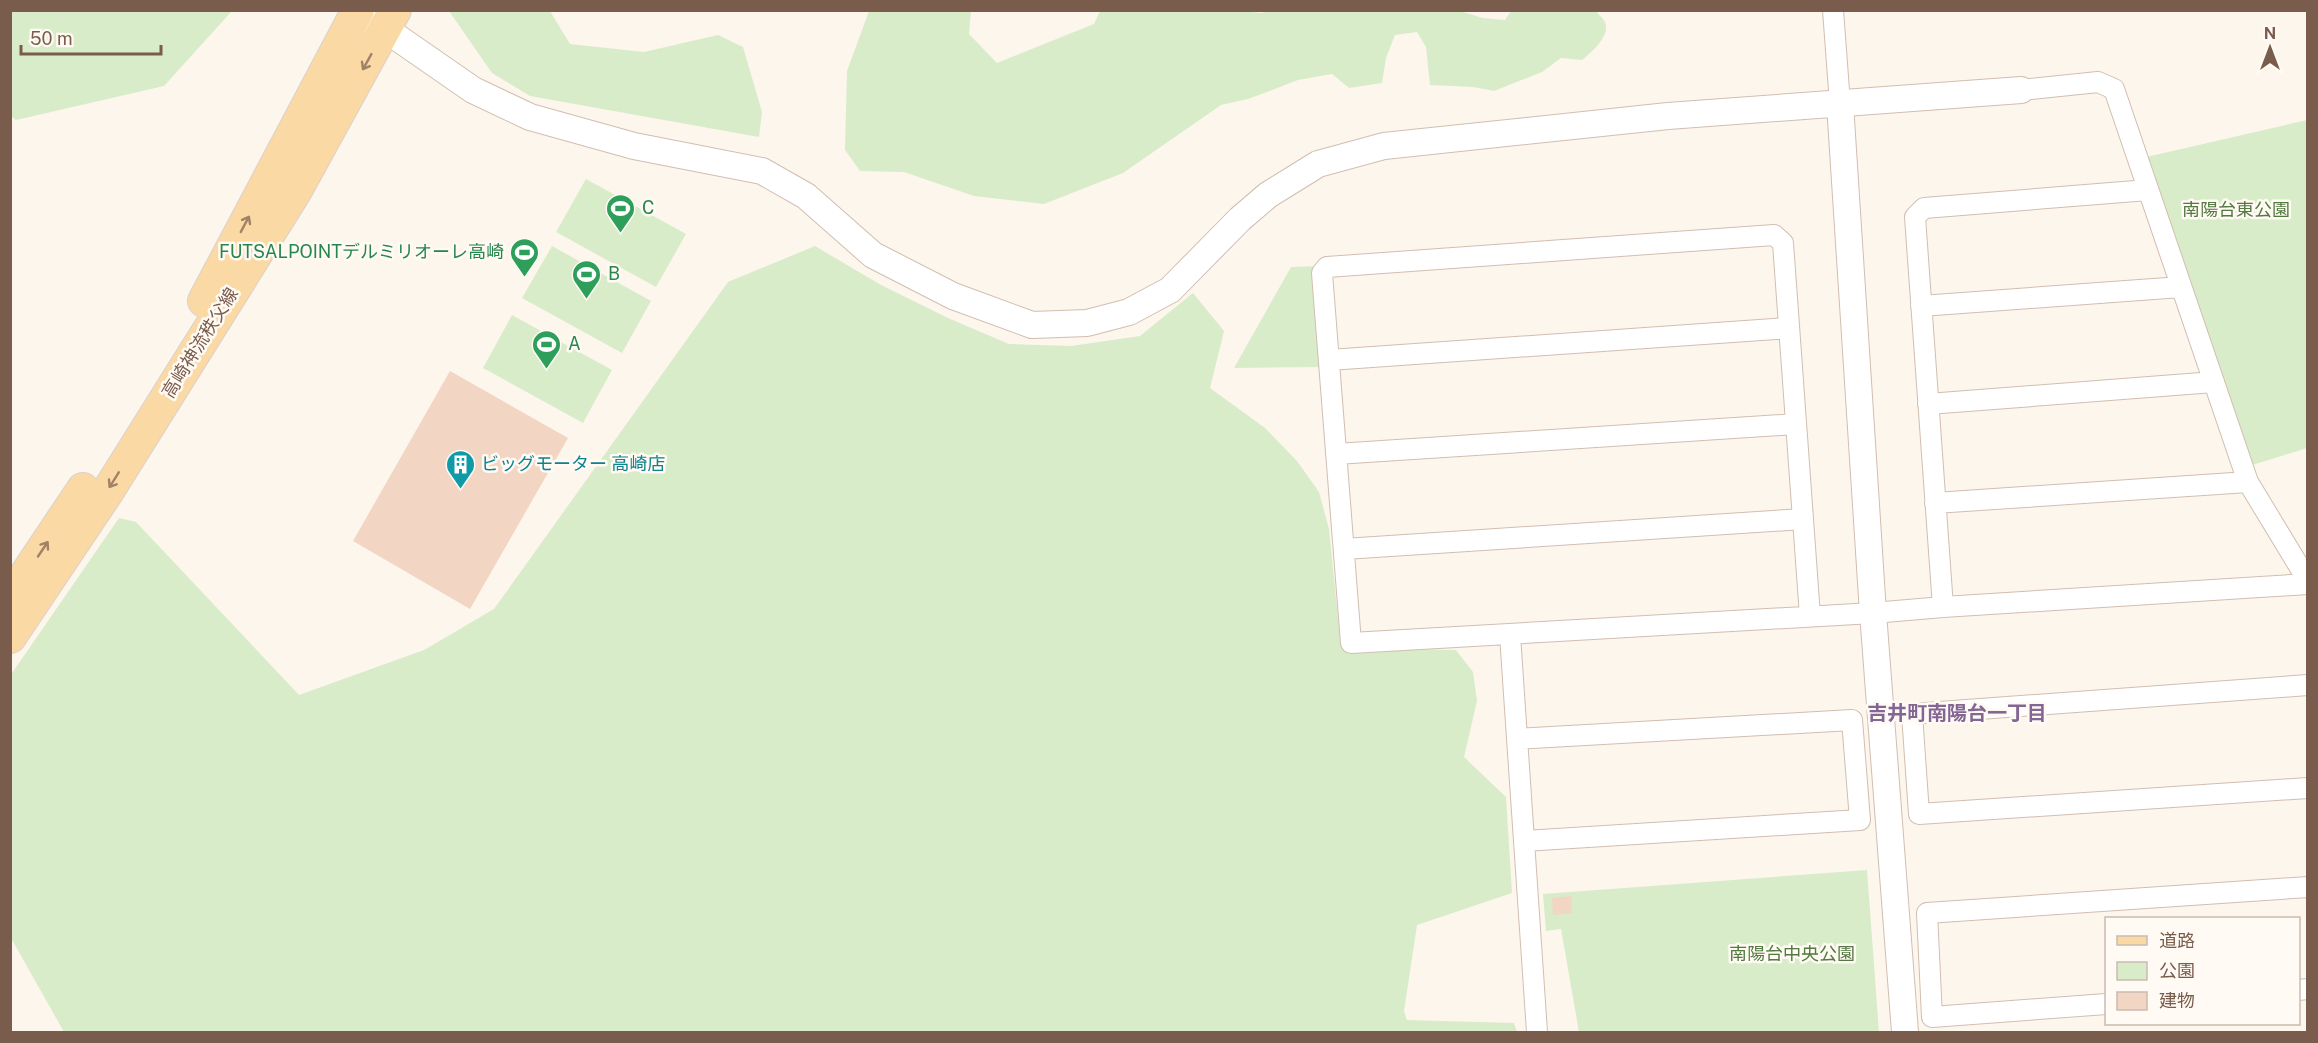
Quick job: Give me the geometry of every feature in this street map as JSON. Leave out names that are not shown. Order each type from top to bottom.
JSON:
[{"type":"main road","name":"高崎神流秩父線","points":[[10,598],[189,330],[357,12]]},
{"type":"main road","name":"高崎神流秩父線","points":[[10,638],[108,490],[295,192],[390,20]]},
{"type":"street","points":[[1833,10],[1873,614],[1905,1032]]},
{"type":"street","points":[[357,12],[390,20],[473,90],[530,117],[634,146],[762,171],[806,196],[873,255],[953,296],[1032,325],[1087,323],[1129,312],[1170,290],[1240,219],[1268,195],[1318,164],[1384,146],[1668,116],[2021,90],[2098,82],[2114,89],[2248,482],[2307,582],[1943,607],[1873,614],[1351,643],[1322,273],[1327,267],[1774,235],[1783,243],[1810,616]]},
{"type":"street","points":[[1943,607],[1915,217],[1924,208],[2148,190]]},
{"type":"street","points":[[1921,306],[2181,287]]},
{"type":"street","points":[[1329,360],[1789,328]]},
{"type":"street","points":[[1928,404],[2214,382]]},
{"type":"street","points":[[1336,454],[1796,424]]},
{"type":"street","points":[[1935,503],[2248,482]]},
{"type":"street","points":[[1344,549],[1803,519]]},
{"type":"street","points":[[1510,635],[1538,1032]]},
{"type":"street","points":[[2307,686],[1912,714],[1919,814],[2307,788]]},
{"type":"street","points":[[1517,739],[1852,720],[1860,820],[1524,841]]},
{"type":"street","points":[[2105,1004],[1932,1017],[1927,913],[2307,887]]},
{"type":"green space","points":[[1228,10],[1262,13],[1269,10],[1456,10],[1483,18],[1505,20],[1511,11],[1595,10],[1604,20],[1606,27],[1603,38],[1582,60],[1561,58],[1542,72],[1494,91],[1473,87],[1430,85],[1426,47],[1417,32],[1395,35],[1386,58],[1382,83],[1349,88],[1332,74],[1298,80],[1248,99],[1221,105],[1123,173],[1044,204],[974,196],[904,172],[860,171],[845,150],[847,71],[869,11],[971,11],[969,34],[997,63],[1094,24],[1100,11]]},
{"type":"green space","points":[[10,11],[232,11],[164,86],[16,120],[10,116]]},
{"type":"green space","points":[[449,11],[550,11],[570,44],[644,52],[718,35],[743,47],[762,112],[759,137],[530,96],[492,73]]},
{"type":"green space","name":"南陽台東公園","points":[[2307,120],[2307,448],[2249,466],[2142,158]]},
{"type":"green space","name":"C","points":[[586,179],[686,234],[656,287],[556,232]]},
{"type":"green space","name":"B","points":[[552,246],[651,301],[622,353],[522,298]]},
{"type":"green space","points":[[815,246],[881,285],[948,318],[1009,344],[1071,346],[1140,336],[1193,293],[1224,331],[1210,388],[1265,428],[1297,461],[1319,492],[1329,529],[1341,648],[1456,650],[1473,672],[1477,701],[1464,757],[1506,797],[1512,893],[1417,925],[1404,1011],[1407,1020],[1514,1023],[1517,1032],[64,1032],[11,938],[10,676],[119,518],[136,522],[299,695],[424,650],[494,609],[728,282]]},
{"type":"green space","points":[[1318,266],[1323,367],[1234,368],[1291,267]]},
{"type":"green space","name":"A","points":[[512,315],[612,370],[583,423],[483,368]]},
{"type":"green space","name":"南陽台中央公園","points":[[1867,870],[1879,1032],[1579,1032],[1561,929],[1546,931],[1543,894]]},
{"type":"building","name":"ビッグモーター 高崎店","points":[[450,371],[568,438],[470,609],[353,541]]},
{"type":"building","points":[[1571,896],[1572,913],[1553,915],[1552,898]]},
{"type":"place","name":"C","points":[[621,234]]},
{"type":"place","name":"FUTSALPOINTデルミリオーレ高崎","points":[[525,278]]},
{"type":"place","name":"B","points":[[587,300]]},
{"type":"place","name":"A","points":[[547,370]]},
{"type":"place","name":"ビッグモーター 高崎店","points":[[460,490]]},
{"type":"district","name":"吉井町南陽台一丁目","points":[[1957,713]]}]
